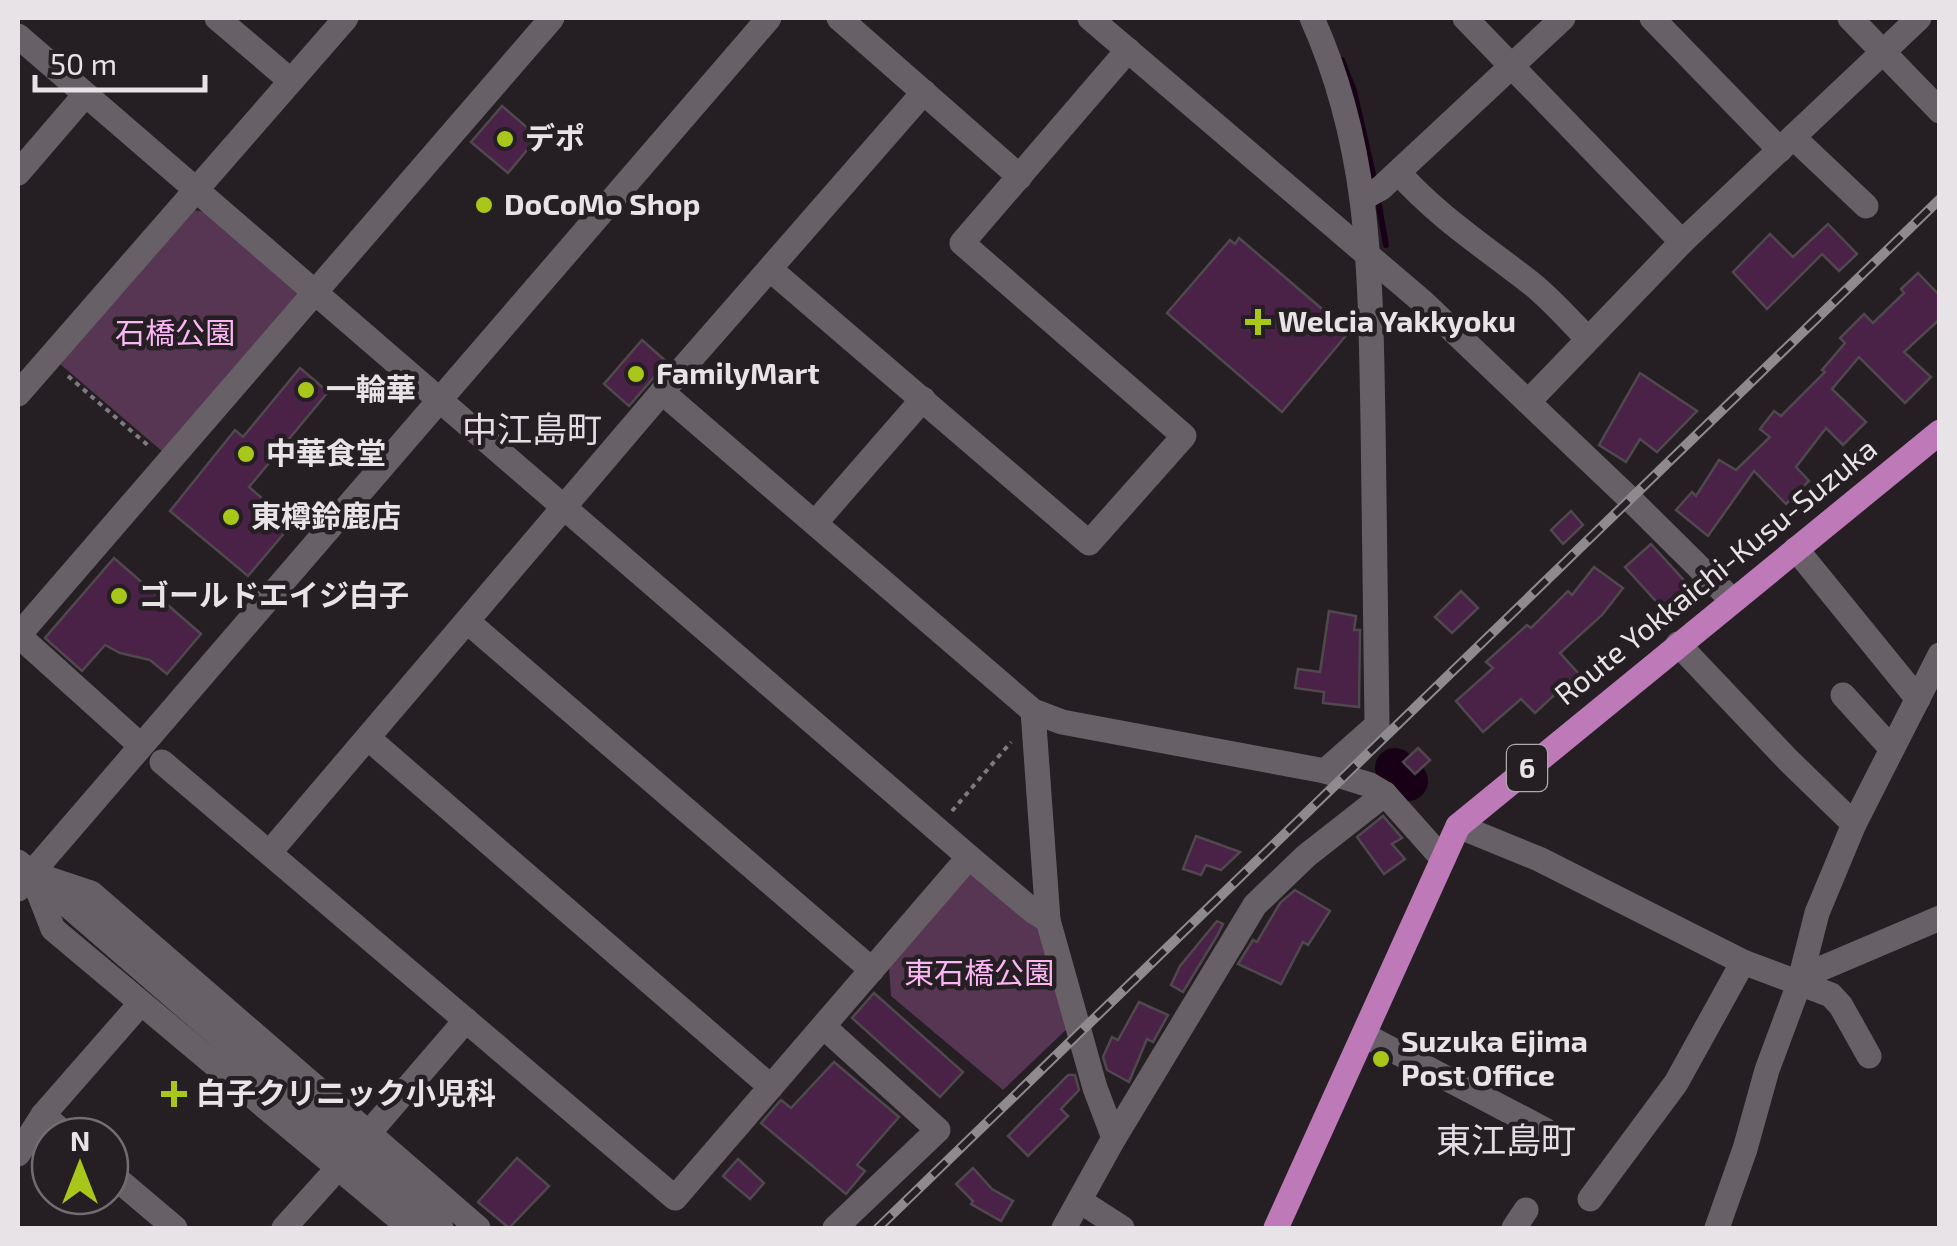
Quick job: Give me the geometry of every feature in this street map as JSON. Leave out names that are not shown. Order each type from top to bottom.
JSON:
[{"type":"main road","name":"Route Yokkaichi-Kusu-Suzuka","points":[[1276,1228],[1458,826],[1940,432]]},
{"type":"street","points":[[217,18],[291,81]]},
{"type":"street","points":[[18,394],[346,18]]},
{"type":"street","points":[[140,744],[18,636],[552,18]]},
{"type":"street","points":[[22,875],[769,18]]},
{"type":"street","points":[[839,18],[1020,177]]},
{"type":"street","points":[[1090,18],[1370,257],[1528,402],[1732,600]]},
{"type":"street","points":[[1312,18],[1378,188],[1370,257],[1377,725],[1325,771]]},
{"type":"street","points":[[1466,18],[1682,242]]},
{"type":"street","points":[[1378,188],[1563,18]]},
{"type":"street","points":[[1652,18],[1787,144],[1866,206]]},
{"type":"street","points":[[1850,18],[1940,112]]},
{"type":"street","points":[[1528,402],[1682,242],[1919,18]]},
{"type":"street","points":[[18,36],[969,858],[1048,920]]},
{"type":"street","points":[[771,270],[1089,544],[1184,436],[962,243],[1128,50]]},
{"type":"street","points":[[270,852],[924,92]]},
{"type":"street","points":[[18,172],[85,95]]},
{"type":"street","points":[[1378,188],[1423,200],[1472,242],[1534,285],[1588,339]]},
{"type":"street","points":[[662,392],[1033,713],[1062,722],[1325,771],[1370,785],[1385,794],[1442,858]]},
{"type":"street","points":[[814,523],[922,398]]},
{"type":"street","points":[[1796,550],[1918,698]]},
{"type":"street","points":[[468,622],[872,970]]},
{"type":"street","points":[[1678,644],[1854,824]]},
{"type":"street","points":[[1718,1228],[1767,1070],[1799,984],[1818,912],[1854,824],[1940,655]]},
{"type":"street","points":[[1843,695],[1892,749]]},
{"type":"street","points":[[1033,713],[1048,920],[1095,1088],[1114,1138]]},
{"type":"street","points":[[368,738],[771,1087]]},
{"type":"street","points":[[162,762],[675,1198],[969,858]]},
{"type":"street","points":[[1064,1228],[1255,905],[1306,856],[1385,794]]},
{"type":"street","points":[[1458,826],[1539,859],[1744,962],[1799,984],[1815,986],[1842,1006],[1869,1056]]},
{"type":"street","points":[[22,875],[91,892],[478,1228]]},
{"type":"street","points":[[22,875],[53,929],[410,1228]]},
{"type":"street","points":[[22,875],[442,1228]]},
{"type":"street","points":[[1799,984],[1814,972],[1940,918]]},
{"type":"street","points":[[1590,1199],[1676,1083],[1744,962]]},
{"type":"street","points":[[18,1154],[43,1115],[134,1011]]},
{"type":"street","points":[[368,1134],[466,1020]]},
{"type":"street","points":[[824,1027],[938,1130],[835,1228]]},
{"type":"street","points":[[1366,1036],[1545,1130]]},
{"type":"street","points":[[284,1228],[328,1178]]},
{"type":"street","points":[[130,1189],[175,1228]]},
{"type":"street","points":[[1080,1201],[1122,1228]]},
{"type":"path","points":[[49,359],[167,462]]},
{"type":"path","points":[[937,829],[1033,713]]},
{"type":"green space","name":"石橋公園","points":[[192,210],[207,212],[298,289],[297,299],[163,452],[59,363]]},
{"type":"green space","name":"東石橋公園","points":[[966,875],[977,875],[1048,936],[1072,1024],[1003,1090],[891,996],[889,967]]},
{"type":"building","name":"デポ","points":[[502,106],[538,137],[508,173],[471,142]]},
{"type":"building","points":[[1828,224],[1857,254],[1839,271],[1822,254],[1767,309],[1733,272],[1770,234],[1793,257]]},
{"type":"building","name":"Welcia Yakkyoku","points":[[1239,238],[1349,332],[1282,412],[1167,313],[1230,240],[1235,244]]},
{"type":"building","points":[[1918,273],[1940,296],[1940,319],[1904,352],[1931,377],[1905,403],[1859,357],[1832,389],[1866,422],[1843,445],[1826,428],[1796,467],[1809,481],[1786,504],[1754,471],[1708,536],[1676,510],[1692,492],[1696,496],[1719,460],[1736,470],[1770,437],[1760,429],[1774,411],[1781,416],[1825,372],[1822,370],[1845,343],[1840,338],[1864,314],[1873,323]]},
{"type":"building","name":"FamilyMart","points":[[642,340],[667,362],[629,406],[604,384]]},
{"type":"building","points":[[300,368],[328,392],[249,487],[292,524],[248,576],[170,511],[235,430],[243,437]]},
{"type":"building","points":[[1640,373],[1697,411],[1657,452],[1640,439],[1626,462],[1599,445]]},
{"type":"building","points":[[1571,511],[1583,525],[1563,544],[1551,530]]},
{"type":"building","points":[[1651,544],[1690,587],[1664,610],[1625,567]]},
{"type":"building","name":"ゴールドエイジ白子","points":[[114,558],[201,634],[167,674],[150,660],[105,645],[82,671],[45,638]]},
{"type":"building","points":[[1594,567],[1623,588],[1602,615],[1560,653],[1578,673],[1535,713],[1521,699],[1483,732],[1456,701],[1493,668],[1486,662],[1527,625],[1531,628],[1568,591],[1572,595]]},
{"type":"building","points":[[1461,591],[1478,608],[1452,633],[1435,617]]},
{"type":"building","points":[[1329,611],[1356,616],[1354,630],[1360,630],[1359,707],[1323,703],[1324,692],[1295,688],[1298,669],[1320,672]]},
{"type":"building","points":[[1418,748],[1430,760],[1415,774],[1403,762]]},
{"type":"building","points":[[1383,816],[1402,838],[1392,844],[1405,859],[1384,874],[1357,837]]},
{"type":"building","points":[[1196,836],[1240,852],[1221,870],[1206,865],[1201,875],[1183,869]]},
{"type":"building","points":[[1295,890],[1330,911],[1308,945],[1303,942],[1281,984],[1238,964],[1253,940],[1257,942],[1280,903]]},
{"type":"building","points":[[1217,921],[1223,924],[1183,992],[1171,985],[1180,966]]},
{"type":"building","points":[[874,993],[963,1072],[940,1097],[852,1018]]},
{"type":"building","points":[[1139,1002],[1168,1015],[1153,1042],[1147,1039],[1129,1082],[1107,1070],[1103,1057],[1112,1037],[1118,1040]]},
{"type":"building","points":[[834,1062],[899,1117],[857,1165],[865,1171],[846,1194],[761,1123],[781,1100],[791,1108]]},
{"type":"building","points":[[1068,1075],[1075,1075],[1079,1090],[1061,1109],[1068,1116],[1028,1156],[1008,1136]]},
{"type":"building","points":[[517,1158],[549,1186],[509,1228],[478,1202]]},
{"type":"building","points":[[738,1159],[764,1183],[750,1199],[723,1176]]},
{"type":"building","points":[[973,1168],[992,1189],[1013,1201],[1001,1221],[971,1204],[973,1201],[956,1184]]},
{"type":"waterway","points":[[1342,60],[1354,91],[1375,183]]},
{"type":"waterway","points":[[1377,195],[1386,245]]},
{"type":"waterway","points":[[1395,768],[1397,776],[1408,781]]},
{"type":"railway","points":[[878,1228],[1940,199]]},
{"type":"place","name":"デポ","points":[[505,139]]},
{"type":"place","name":"DoCoMo Shop","points":[[484,205]]},
{"type":"place","name":"Welcia Yakkyoku","points":[[1258,322]]},
{"type":"place","name":"FamilyMart","points":[[636,374]]},
{"type":"place","name":"一輪華","points":[[306,390]]},
{"type":"place","name":"中華食堂","points":[[246,454]]},
{"type":"place","name":"東樽鈴鹿店","points":[[231,517]]},
{"type":"place","name":"ゴールドエイジ白子","points":[[119,596]]},
{"type":"place","name":"Suzuka Ejima Post Office","points":[[1381,1059]]},
{"type":"place","name":"白子クリニック小児科","points":[[174,1094]]},
{"type":"district","name":"中江島町","points":[[532,430]]},
{"type":"district","name":"東江島町","points":[[1506,1141]]}]
